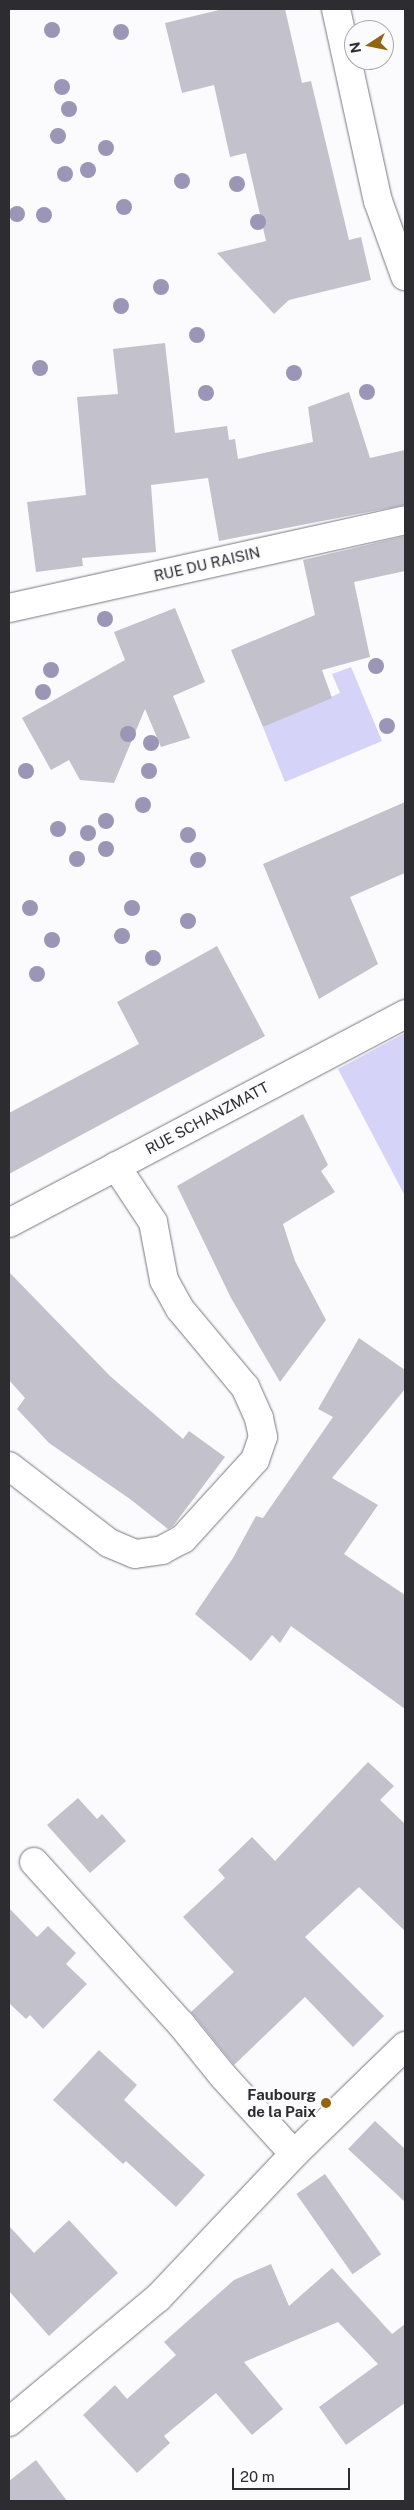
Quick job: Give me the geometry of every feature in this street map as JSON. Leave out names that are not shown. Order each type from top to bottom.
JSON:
[{"type":"street","points":[[336,9],[378,201],[405,276]]},
{"type":"street","name":"RUE DU RAISIN","points":[[9,608],[405,520]]},
{"type":"street","name":"RUE SCHANZMATT","points":[[9,1223],[405,1014]]},
{"type":"street","points":[[9,1466],[109,1543],[136,1554],[162,1550],[183,1539],[255,1460],[263,1437],[259,1418],[245,1387],[180,1309],[164,1280],[153,1222],[116,1166]]},
{"type":"street","points":[[34,1862],[182,2024],[223,2076],[294,2154]]},
{"type":"street","points":[[9,2422],[158,2298],[294,2154],[405,2046]]},
{"type":"shaded area","points":[[351,667],[382,741],[285,782],[263,727],[340,693],[332,674]]},
{"type":"shaded area","points":[[405,1033],[405,1196],[338,1069]]},
{"type":"building","points":[[223,9],[285,9],[302,83],[311,81],[349,240],[361,237],[371,280],[289,300],[274,314],[217,253],[266,241],[246,153],[230,157],[214,85],[182,93],[165,23]]},
{"type":"building","points":[[165,343],[175,433],[227,426],[229,440],[235,439],[238,459],[313,442],[308,407],[349,392],[370,458],[405,450],[405,505],[219,541],[208,478],[151,485],[156,552],[82,558],[83,566],[36,572],[27,502],[86,495],[77,397],[118,394],[113,349]]},
{"type":"building","points":[[405,536],[405,571],[354,582],[370,657],[322,670],[332,698],[263,727],[231,650],[315,615],[303,560]]},
{"type":"building","points":[[175,608],[205,682],[173,696],[190,738],[161,747],[145,709],[114,783],[80,780],[69,760],[51,770],[22,718],[125,660],[114,632]]},
{"type":"building","points":[[405,802],[405,873],[350,897],[378,964],[319,999],[263,864]]},
{"type":"building","points":[[217,946],[265,1036],[9,1174],[9,1113],[139,1044],[117,1002]]},
{"type":"building","points":[[303,1114],[328,1165],[321,1171],[335,1192],[283,1224],[295,1261],[326,1320],[280,1382],[231,1298],[177,1186]]},
{"type":"building","points":[[9,1272],[110,1376],[183,1439],[189,1431],[225,1457],[173,1526],[168,1529],[130,1499],[49,1443],[17,1409],[25,1398],[9,1380]]},
{"type":"building","points":[[359,1338],[405,1370],[405,1389],[332,1478],[378,1505],[344,1554],[405,1595],[405,1709],[291,1626],[280,1643],[272,1635],[251,1661],[195,1614],[233,1558],[256,1516],[263,1518],[333,1417],[318,1409]]},
{"type":"building","points":[[368,1762],[394,1786],[380,1800],[405,1824],[405,1931],[359,1887],[305,1937],[384,2016],[353,2047],[305,1997],[234,2065],[191,2012],[234,1972],[183,1917],[225,1878],[218,1870],[252,1837],[275,1861]]},
{"type":"building","points":[[78,1798],[97,1819],[102,1814],[126,1841],[90,1873],[47,1825]]},
{"type":"building","points":[[9,1908],[37,1937],[48,1926],[76,1953],[66,1964],[87,1984],[43,2029],[30,2015],[26,2019],[9,2003]]},
{"type":"building","points":[[99,2050],[137,2085],[124,2100],[205,2175],[176,2207],[126,2161],[123,2164],[53,2100]]},
{"type":"building","points":[[375,2121],[405,2149],[405,2202],[348,2149]]},
{"type":"building","points":[[325,2174],[381,2254],[353,2274],[296,2194]]},
{"type":"building","points":[[69,2220],[118,2273],[49,2336],[9,2291],[9,2226],[34,2253]]},
{"type":"building","points":[[271,2264],[289,2306],[332,2268],[392,2334],[405,2324],[405,2403],[346,2445],[319,2407],[378,2364],[338,2322],[244,2362],[283,2409],[252,2435],[216,2393],[164,2436],[170,2443],[137,2473],[83,2415],[115,2385],[127,2399],[176,2355],[164,2342],[234,2280]]},
{"type":"building","points":[[36,2460],[67,2501],[9,2501],[9,2481]]},
{"type":"place","name":"Faubourg de la Paix","points":[[326,2103]]}]
